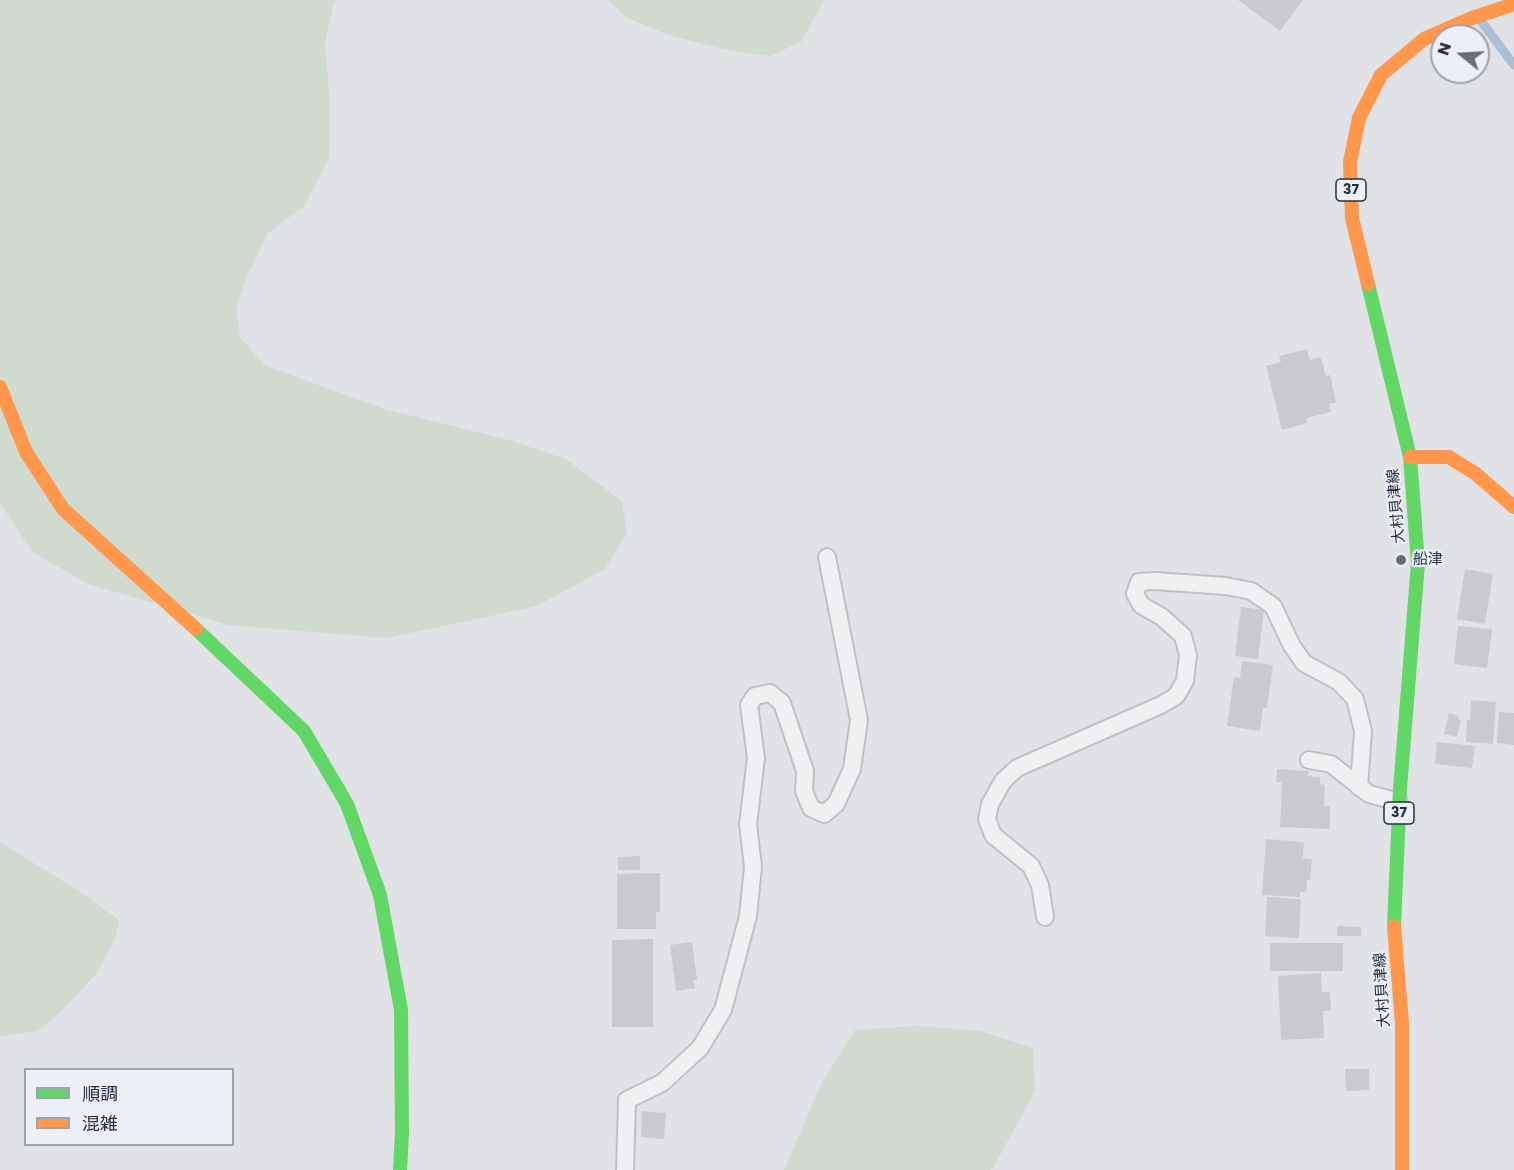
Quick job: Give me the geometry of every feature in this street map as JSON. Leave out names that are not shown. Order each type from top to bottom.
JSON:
[{"type":"main road","name":"大村貝津線","points":[[1402,1170],[1402,1023],[1394,920],[1399,802],[1418,563],[1410,458],[1352,218],[1350,162],[1359,118],[1381,75],[1424,39],[1473,18],[1514,4]]},
{"type":"main road","points":[[0,387],[26,452],[63,509],[200,632],[304,731],[347,804],[380,895],[401,1010],[400,1170]]},
{"type":"main road","points":[[1410,458],[1449,457],[1476,474],[1514,507]]},
{"type":"lane","points":[[625,1170],[627,1100],[662,1083],[700,1048],[723,1010],[748,916],[753,867],[748,824],[756,758],[749,705],[755,696],[770,693],[782,703],[805,771],[804,791],[811,808],[824,813],[836,804],[852,769],[859,720],[827,557]]},
{"type":"lane","points":[[1045,917],[1040,885],[1031,866],[993,835],[987,819],[990,804],[1004,781],[1017,768],[1161,705],[1176,696],[1185,681],[1188,655],[1183,636],[1162,617],[1141,605],[1135,594],[1140,582],[1227,586],[1251,591],[1273,606],[1292,646],[1304,663],[1339,682],[1355,699],[1363,731],[1359,787]]},
{"type":"lane","points":[[1309,760],[1331,764],[1368,794],[1399,802]]},
{"type":"shaded area","points":[[0,0],[337,0],[334,2],[325,42],[330,106],[329,158],[304,206],[268,233],[247,276],[236,309],[240,337],[264,365],[384,409],[509,440],[566,459],[622,501],[627,533],[605,569],[537,606],[387,638],[229,625],[88,584],[32,552],[0,503]]},
{"type":"shaded area","points":[[607,0],[824,0],[801,42],[770,56],[722,49],[668,35],[628,18]]},
{"type":"shaded area","points":[[0,842],[77,890],[119,920],[115,939],[96,974],[62,1011],[37,1031],[0,1036]]},
{"type":"shaded area","points":[[916,1026],[980,1031],[1033,1048],[1035,1091],[993,1168],[990,1170],[784,1170],[820,1086],[855,1030]]},
{"type":"building","points":[[1238,0],[1303,0],[1280,31]]},
{"type":"building","points":[[1307,349],[1310,360],[1321,357],[1326,376],[1330,375],[1336,402],[1329,404],[1331,412],[1306,418],[1307,423],[1282,430],[1266,366],[1281,362],[1279,356]]},
{"type":"building","points":[[1465,569],[1493,574],[1485,624],[1457,619]]},
{"type":"building","points":[[1241,607],[1264,610],[1258,659],[1235,656]]},
{"type":"building","points":[[1458,626],[1492,629],[1487,668],[1454,664]]},
{"type":"building","points":[[1242,661],[1273,665],[1267,708],[1263,708],[1260,731],[1227,726],[1234,677],[1240,678]]},
{"type":"building","points":[[1471,700],[1496,702],[1493,744],[1466,742]]},
{"type":"building","points":[[1499,712],[1514,713],[1514,745],[1497,743]]},
{"type":"building","points":[[1449,713],[1459,716],[1458,719],[1461,720],[1457,737],[1444,734]]},
{"type":"building","points":[[1437,742],[1475,746],[1472,768],[1435,764]]},
{"type":"building","points":[[1277,769],[1309,771],[1308,776],[1320,777],[1320,784],[1325,785],[1324,806],[1330,806],[1330,829],[1280,827],[1282,783],[1276,782]]},
{"type":"building","points":[[1266,839],[1304,842],[1303,858],[1312,859],[1310,880],[1307,880],[1306,892],[1300,892],[1300,897],[1262,895]]},
{"type":"building","points":[[640,856],[640,870],[618,870],[618,857]]},
{"type":"building","points":[[660,873],[660,912],[656,912],[656,929],[617,929],[617,874]]},
{"type":"building","points":[[1267,897],[1301,899],[1299,938],[1265,936]]},
{"type":"building","points":[[1337,926],[1361,927],[1361,936],[1337,936]]},
{"type":"building","points":[[653,939],[653,1027],[612,1027],[612,940]]},
{"type":"building","points":[[692,942],[697,980],[693,980],[695,988],[676,991],[670,945]]},
{"type":"building","points":[[1270,943],[1343,943],[1343,971],[1270,971]]},
{"type":"building","points":[[1321,973],[1322,992],[1330,992],[1331,1010],[1323,1011],[1324,1038],[1281,1040],[1278,976]]},
{"type":"building","points":[[1345,1069],[1369,1069],[1369,1090],[1346,1091]]},
{"type":"building","points":[[642,1111],[666,1113],[664,1139],[641,1137]]},
{"type":"waterway","points":[[1481,21],[1514,65]]},
{"type":"traffic: fast","points":[[1368,284],[1410,457],[1418,563],[1400,789],[1394,926]]},
{"type":"traffic: fast","points":[[196,629],[304,731],[347,804],[380,895],[401,1010],[400,1170]]},
{"type":"traffic: slow","points":[[1368,284],[1352,218],[1350,162],[1359,118],[1381,75],[1424,39],[1472,18],[1514,4]]},
{"type":"traffic: slow","points":[[0,387],[26,452],[63,509],[196,629]]},
{"type":"traffic: slow","points":[[1410,457],[1449,457],[1476,474],[1514,507]]},
{"type":"traffic: slow","points":[[1394,926],[1402,1023],[1402,1170]]},
{"type":"place","name":"船津","points":[[1401,560]]}]
